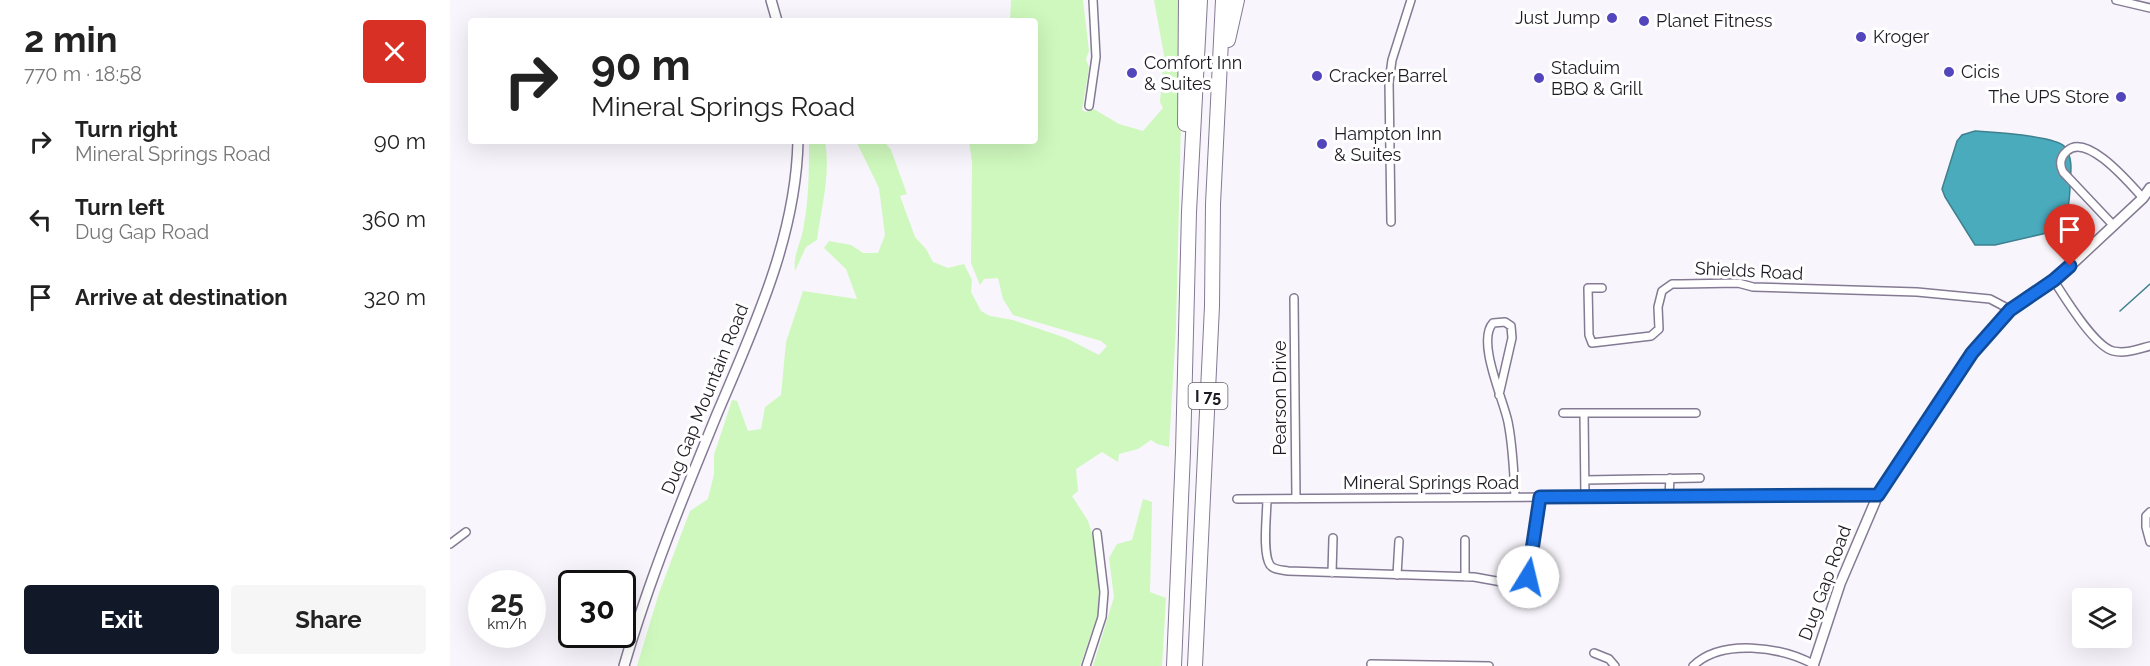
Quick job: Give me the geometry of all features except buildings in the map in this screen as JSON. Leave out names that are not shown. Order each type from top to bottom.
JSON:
[{"type":"highway","points":[[1186,0],[1185,135],[1189,212]]},
{"type":"highway","name":"I 75","points":[[1174,666],[1183,452],[1189,212],[1200,0]]},
{"type":"highway","name":"I 75","points":[[1195,666],[1212,306],[1213,204],[1223,0]]},
{"type":"highway","points":[[1220,70],[1227,50],[1237,0]]},
{"type":"street","points":[[771,0],[776,18]]},
{"type":"street","points":[[1089,106],[1096,58],[1093,0]]},
{"type":"street","points":[[1391,222],[1389,82],[1392,60],[1411,0]]},
{"type":"street","points":[[2116,0],[2150,8]]},
{"type":"street","name":"Dug Gap Mountain Road","points":[[624,666],[636,624],[668,535],[738,366],[779,254],[788,226],[795,187],[798,144]]},
{"type":"street","points":[[2114,226],[2063,172],[2060,166],[2061,158],[2068,149],[2074,147],[2093,151],[2105,159],[2143,198]]},
{"type":"street","name":"Dug Gap Road","points":[[1813,665],[1840,584],[1878,495],[1972,353],[2010,310],[2054,280],[2114,226],[2150,188]]},
{"type":"street","points":[[2054,280],[2079,318],[2101,344],[2112,351],[2128,352],[2150,346]]},
{"type":"street","name":"Shields Road","points":[[1602,288],[1588,288],[1589,335],[1592,343],[1651,336],[1659,329],[1658,307],[1662,291],[1672,284],[1738,283],[1754,287],[1917,292],[1990,299],[2010,310]]},
{"type":"street","name":"Pearson Drive","points":[[1294,298],[1296,499]]},
{"type":"street","points":[[1499,395],[1512,338],[1511,326],[1505,322],[1492,323],[1488,333],[1491,368],[1499,395],[1508,422],[1515,497]]},
{"type":"street","points":[[1563,413],[1696,413]]},
{"type":"street","points":[[1584,413],[1585,497]]},
{"type":"street","points":[[1669,496],[1670,478]]},
{"type":"street","points":[[1585,480],[1701,478]]},
{"type":"street","name":"Mineral Springs Road","points":[[1237,499],[1878,495]]},
{"type":"street","points":[[1267,499],[1266,550],[1270,564],[1275,569],[1465,577],[1513,584],[1527,581],[1540,497]]},
{"type":"street","points":[[2150,513],[2146,516],[2146,527],[2150,542]]},
{"type":"street","points":[[450,544],[466,532]]},
{"type":"street","points":[[1086,666],[1102,616],[1104,592],[1097,533]]},
{"type":"street","points":[[1332,573],[1333,538]]},
{"type":"street","points":[[1465,540],[1465,577]]},
{"type":"street","points":[[1397,575],[1399,541]]},
{"type":"street","points":[[1694,666],[1707,656],[1723,651],[1745,649],[1778,651],[1800,657],[1813,665]]},
{"type":"street","points":[[1594,654],[1609,660],[1615,666]]},
{"type":"street","points":[[1371,664],[1489,666]]},
{"type":"green space","points":[[1011,0],[1083,0],[1089,51],[1086,59],[1089,68],[1082,110],[1086,112],[1092,108],[1119,124],[1143,131],[1163,108],[1160,102],[1164,55],[1154,0],[1184,0],[1176,327],[1169,447],[1151,440],[1138,449],[1119,454],[1118,462],[1102,452],[1076,469],[1078,491],[1072,496],[1088,521],[1096,547],[1099,585],[1098,613],[1080,666],[637,666],[659,593],[690,511],[708,499],[714,474],[714,455],[732,400],[737,401],[748,431],[761,429],[765,407],[781,395],[786,342],[803,291],[857,299],[846,269],[824,248],[829,241],[851,245],[863,253],[878,253],[885,235],[879,188],[857,144],[886,144],[891,150],[907,194],[900,196],[915,237],[926,249],[933,262],[948,268],[964,264],[972,280],[971,292],[981,311],[990,316],[1013,320],[1066,338],[1099,355],[1107,346],[1101,341],[1013,315],[1003,299],[998,278],[984,279],[980,285],[971,263],[972,162],[969,144],[1038,144],[1038,18],[1010,18]]},
{"type":"green space","points":[[809,144],[825,144],[827,166],[825,191],[817,240],[806,247],[795,271],[796,255],[803,230],[809,174]]},
{"type":"green space","points":[[1143,499],[1152,502],[1150,592],[1166,598],[1162,666],[1093,666],[1114,597],[1109,558],[1117,544],[1132,540]]},
{"type":"water","points":[[1975,131],[2037,137],[2065,147],[2071,165],[2069,197],[2065,215],[2055,231],[1995,245],[1975,245],[1942,189],[1957,141],[1962,135]]},
{"type":"waterway","points":[[2120,311],[2150,284]]},
{"type":"place","name":"Just Jump","points":[[1612,18]]},
{"type":"place","name":"Planet Fitness","points":[[1644,21]]},
{"type":"place","name":"Kroger","points":[[1861,37]]},
{"type":"place","name":"Cicis","points":[[1949,72]]},
{"type":"place","name":"Comfort Inn & Suites","points":[[1132,73]]},
{"type":"place","name":"Cracker Barrel","points":[[1317,76]]},
{"type":"place","name":"Staduim BBQ & Grill","points":[[1539,78]]},
{"type":"place","name":"The UPS Store","points":[[2121,97]]},
{"type":"place","name":"Hampton Inn & Suites","points":[[1322,144]]},
{"type":"route","points":[[1528,577],[1540,497],[1878,495],[1972,353],[2010,310],[2054,280],[2070,266]]}]
